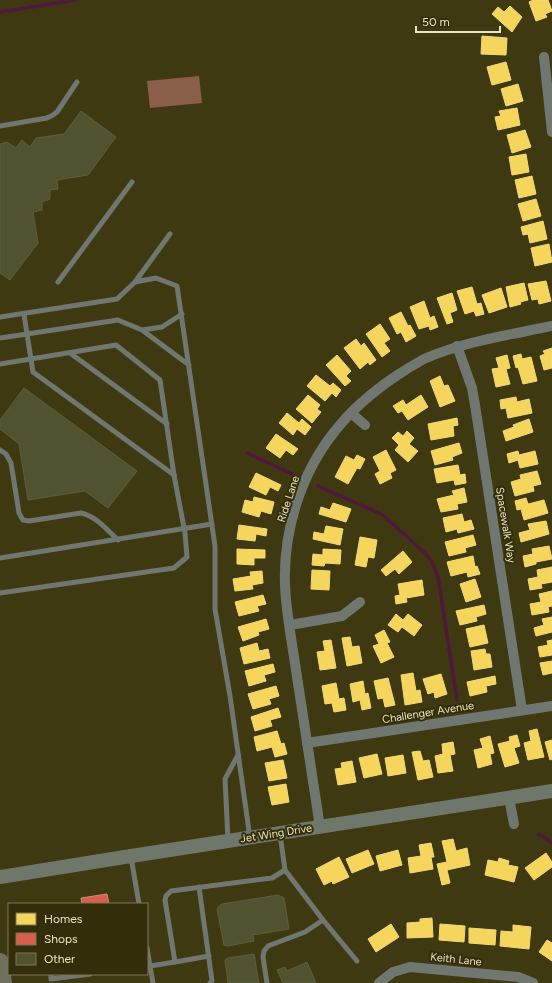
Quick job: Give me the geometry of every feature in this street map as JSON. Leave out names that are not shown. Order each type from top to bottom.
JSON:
[{"type":"highway","points":[[0,962],[3,983]]},
{"type":"main road","name":"Jet Wing Drive","points":[[0,878],[131,856],[552,791]]},
{"type":"street","points":[[544,57],[552,132]]},
{"type":"street","name":"Ride Lane","points":[[320,827],[285,585],[285,568],[289,535],[303,485],[323,448],[335,430],[374,391],[408,368],[457,346],[477,340],[552,326]]},
{"type":"street","name":"Spacewalk Way","points":[[457,346],[472,388],[522,710]]},
{"type":"street","points":[[351,413],[365,425]]},
{"type":"street","points":[[290,625],[342,616],[360,602]]},
{"type":"street","name":"Challenger Avenue","points":[[307,743],[552,706]]},
{"type":"street","points":[[509,798],[514,824]]},
{"type":"street","name":"Keith Lane","points":[[378,983],[393,972],[410,967],[518,977],[534,983]]},
{"type":"lane","points":[[0,126],[53,116],[77,82]]},
{"type":"lane","points":[[58,282],[132,182]]},
{"type":"lane","points":[[0,317],[117,299],[135,282],[170,234]]},
{"type":"lane","points":[[135,282],[156,278],[178,286],[215,546],[215,609],[250,838]]},
{"type":"lane","points":[[24,314],[32,372],[174,475]]},
{"type":"lane","points":[[142,330],[162,328],[182,314]]},
{"type":"lane","points":[[0,338],[118,320],[142,330],[189,365]]},
{"type":"lane","points":[[0,364],[116,345],[160,380],[174,475],[184,529],[187,557],[174,568],[0,593]]},
{"type":"lane","points":[[70,353],[167,424]]},
{"type":"lane","points":[[0,450],[6,454],[11,463],[19,514],[23,520],[28,521],[81,513],[87,514],[94,518],[118,540]]},
{"type":"lane","points":[[0,558],[212,524]]},
{"type":"lane","points":[[228,841],[225,779],[238,754]]},
{"type":"lane","points":[[280,833],[285,870],[323,920],[357,961]]},
{"type":"lane","points":[[131,856],[139,903]]},
{"type":"lane","points":[[175,962],[165,900],[166,896],[171,891],[272,878],[285,870]]},
{"type":"lane","points":[[199,888],[212,981],[210,983]]},
{"type":"lane","points":[[267,983],[263,957],[264,951],[268,946],[305,932],[323,920]]},
{"type":"lane","points":[[153,983],[149,966],[209,956]]},
{"type":"lane","points":[[51,979],[82,975]]},
{"type":"shaded area","points":[[199,76],[202,103],[150,108],[147,81]]},
{"type":"building: Homes","points":[[533,0],[548,0],[552,11],[545,14],[547,17],[536,21],[529,2]]},
{"type":"building: Homes","points":[[510,6],[522,17],[512,32],[492,14],[498,7],[504,12]]},
{"type":"building: Homes","points":[[482,36],[507,38],[506,55],[481,54]]},
{"type":"building: Homes","points":[[506,62],[511,80],[492,85],[487,67]]},
{"type":"building: Homes","points":[[518,84],[523,101],[506,106],[501,89]]},
{"type":"building: Homes","points":[[517,108],[520,125],[498,130],[495,117],[501,116],[499,111]]},
{"type":"building: Homes","points":[[525,130],[531,147],[512,153],[507,135]]},
{"type":"building: Homes","points":[[526,154],[529,172],[512,175],[509,157]]},
{"type":"building: Homes","points":[[532,176],[536,194],[519,198],[515,180]]},
{"type":"building: Homes","points":[[536,199],[541,216],[523,221],[518,204]]},
{"type":"building: Homes","points":[[543,221],[547,239],[530,243],[528,234],[523,235],[521,227]]},
{"type":"building: Homes","points":[[549,244],[552,262],[535,266],[531,248]]},
{"type":"building: Homes","points":[[546,281],[551,301],[539,304],[538,299],[532,300],[528,284]]},
{"type":"building: Homes","points":[[524,283],[528,300],[510,307],[506,287]]},
{"type":"building: Homes","points":[[472,287],[477,304],[481,303],[484,314],[476,316],[474,311],[465,314],[457,291]]},
{"type":"building: Homes","points":[[501,288],[507,307],[489,313],[482,295]]},
{"type":"building: Homes","points":[[452,293],[457,310],[450,313],[453,322],[447,324],[437,298]]},
{"type":"building: Homes","points":[[424,301],[430,318],[434,316],[438,327],[430,330],[429,326],[419,329],[410,307]]},
{"type":"building: Homes","points":[[401,312],[408,326],[410,325],[416,336],[406,342],[401,332],[397,334],[389,318]]},
{"type":"building: Homes","points":[[380,324],[390,339],[384,343],[390,351],[382,357],[366,334]]},
{"type":"building: Homes","points":[[356,339],[361,346],[364,343],[376,360],[370,365],[368,362],[360,369],[344,348]]},
{"type":"building: Homes","points":[[552,348],[552,368],[544,370],[540,356],[545,354],[543,351]]},
{"type":"building: Homes","points":[[521,354],[522,359],[531,357],[537,381],[523,384],[518,367],[516,368],[513,356]]},
{"type":"building: Homes","points":[[337,355],[351,371],[346,376],[351,381],[345,386],[326,365]]},
{"type":"building: Homes","points":[[507,355],[510,368],[506,369],[510,384],[496,387],[492,369],[499,368],[496,358]]},
{"type":"building: Homes","points":[[316,375],[330,386],[333,383],[341,390],[336,397],[332,393],[325,401],[307,386]]},
{"type":"building: Homes","points":[[440,376],[444,386],[448,385],[455,401],[440,407],[430,381]]},
{"type":"building: Homes","points":[[308,395],[320,405],[317,409],[321,412],[312,423],[296,409]]},
{"type":"building: Homes","points":[[421,395],[428,407],[408,420],[402,411],[398,413],[393,406],[403,400],[406,405]]},
{"type":"building: Homes","points":[[516,397],[517,402],[529,399],[532,413],[508,418],[506,408],[501,409],[500,400]]},
{"type":"building: Homes","points":[[287,413],[299,423],[302,419],[311,427],[305,435],[297,429],[293,435],[279,423]]},
{"type":"building: Homes","points":[[457,418],[458,425],[453,426],[454,436],[431,440],[428,424]]},
{"type":"building: Homes","points":[[529,419],[533,432],[506,441],[503,431],[514,427],[513,425]]},
{"type":"building: Homes","points":[[407,431],[414,438],[409,444],[418,451],[408,462],[395,450],[399,445],[392,438],[398,432],[403,436]]},
{"type":"building: Homes","points":[[276,434],[298,449],[293,455],[286,450],[280,458],[266,448]]},
{"type":"building: Homes","points":[[459,443],[462,453],[452,457],[453,460],[435,465],[431,451]]},
{"type":"building: Homes","points":[[386,450],[396,470],[390,473],[392,478],[380,484],[375,474],[380,471],[373,457]]},
{"type":"building: Homes","points":[[518,451],[519,455],[535,451],[538,464],[520,468],[518,460],[509,463],[507,454]]},
{"type":"building: Homes","points":[[357,455],[365,459],[360,469],[357,468],[348,484],[335,477],[346,456],[354,460]]},
{"type":"building: Homes","points":[[458,465],[460,475],[465,474],[466,483],[455,485],[454,480],[437,483],[434,469]]},
{"type":"building: Homes","points":[[537,471],[541,484],[533,486],[534,491],[515,496],[511,482],[521,479],[520,475]]},
{"type":"building: Homes","points":[[256,473],[281,485],[278,491],[270,487],[266,495],[249,487]]},
{"type":"building: Homes","points":[[464,488],[467,502],[457,504],[458,509],[441,512],[437,499],[454,495],[452,491]]},
{"type":"building: Homes","points":[[254,497],[274,502],[271,514],[261,511],[259,517],[242,512],[245,500],[253,502]]},
{"type":"building: Homes","points":[[526,498],[528,504],[544,500],[548,513],[524,520],[521,509],[517,510],[515,501]]},
{"type":"building: Homes","points":[[333,503],[351,509],[346,522],[319,514],[321,507],[330,510]]},
{"type":"building: Homes","points":[[462,514],[464,522],[471,520],[474,529],[458,533],[457,529],[446,532],[443,518]]},
{"type":"building: Homes","points":[[546,521],[549,534],[521,542],[519,533],[530,530],[528,524]]},
{"type":"building: Homes","points":[[239,525],[267,529],[266,536],[256,534],[255,541],[237,539]]},
{"type":"building: Homes","points":[[326,526],[343,529],[340,545],[313,539],[314,532],[324,534]]},
{"type":"building: Homes","points":[[473,535],[476,545],[465,548],[466,552],[449,556],[445,542]]},
{"type":"building: Homes","points":[[360,537],[377,540],[374,558],[368,557],[366,567],[355,565]]},
{"type":"building: Homes","points":[[549,546],[552,559],[536,562],[536,564],[525,567],[523,556],[533,554],[532,549]]},
{"type":"building: Homes","points":[[237,549],[265,550],[265,558],[254,558],[254,565],[237,564]]},
{"type":"building: Homes","points":[[323,549],[341,550],[340,564],[325,563],[324,566],[312,565],[313,554],[323,555]]},
{"type":"building: Homes","points":[[403,551],[412,562],[399,574],[395,569],[386,576],[381,570]]},
{"type":"building: Homes","points":[[473,556],[475,567],[477,566],[480,574],[468,577],[467,572],[451,576],[447,562]]},
{"type":"building: Homes","points":[[552,567],[552,582],[541,584],[542,588],[530,590],[528,579],[538,577],[537,570]]},
{"type":"building: Homes","points":[[312,570],[330,571],[329,590],[311,589]]},
{"type":"building: Homes","points":[[262,571],[263,583],[252,585],[253,589],[235,591],[233,579],[251,576],[250,572]]},
{"type":"building: Homes","points":[[475,579],[481,597],[466,602],[460,584]]},
{"type":"building: Homes","points":[[422,580],[424,595],[406,598],[407,602],[396,604],[395,596],[400,595],[398,584]]},
{"type":"building: Homes","points":[[552,591],[552,606],[548,607],[549,612],[532,615],[530,604],[541,602],[539,594]]},
{"type":"building: Homes","points":[[263,595],[266,604],[257,606],[259,611],[239,616],[235,602]]},
{"type":"building: Homes","points":[[484,605],[486,614],[476,617],[477,621],[460,625],[456,611]]},
{"type":"building: Homes","points":[[396,614],[403,620],[408,614],[422,625],[414,636],[402,627],[398,632],[388,625]]},
{"type":"building: Homes","points":[[552,617],[552,632],[536,636],[534,628],[544,625],[542,619]]},
{"type":"building: Homes","points":[[266,619],[269,629],[258,632],[259,635],[243,641],[238,627]]},
{"type":"building: Homes","points":[[484,625],[488,643],[470,647],[466,629]]},
{"type":"building: Homes","points":[[384,630],[390,642],[387,643],[394,657],[381,663],[373,646],[379,644],[375,635]]},
{"type":"building: Homes","points":[[350,637],[352,647],[359,646],[362,663],[347,666],[342,638]]},
{"type":"building: Homes","points":[[331,640],[336,668],[320,670],[317,652],[325,651],[323,641]]},
{"type":"building: Homes","points":[[552,640],[552,655],[540,657],[538,647],[548,645],[547,641]]},
{"type":"building: Homes","points":[[257,643],[259,651],[268,649],[270,658],[244,664],[240,648]]},
{"type":"building: Homes","points":[[485,649],[486,654],[490,654],[492,667],[474,670],[471,651]]},
{"type":"building: Homes","points":[[552,661],[552,673],[543,675],[540,663]]},
{"type":"building: Homes","points":[[273,664],[275,672],[264,675],[266,681],[249,686],[245,671]]},
{"type":"building: Homes","points":[[413,673],[416,691],[420,690],[422,702],[405,705],[401,675]]},
{"type":"building: Homes","points":[[441,674],[447,694],[435,698],[434,692],[428,694],[423,679]]},
{"type":"building: Homes","points":[[495,676],[496,684],[486,686],[487,692],[470,696],[467,682]]},
{"type":"building: Homes","points":[[388,678],[395,705],[385,707],[383,698],[378,699],[374,681]]},
{"type":"building: Homes","points":[[363,681],[365,694],[368,693],[371,708],[362,710],[360,700],[353,702],[350,684]]},
{"type":"building: Homes","points":[[336,683],[339,699],[344,698],[346,710],[334,712],[332,703],[325,704],[322,686]]},
{"type":"building: Homes","points":[[276,686],[279,696],[269,699],[271,704],[253,709],[248,694]]},
{"type":"building: Homes","points":[[278,708],[281,717],[270,720],[272,726],[255,731],[251,717]]},
{"type":"building: Homes","points":[[537,729],[544,757],[528,760],[524,743],[531,741],[529,731]]},
{"type":"building: Homes","points":[[277,731],[281,744],[284,743],[287,754],[275,757],[272,747],[257,751],[254,737]]},
{"type":"building: Homes","points":[[517,735],[520,746],[514,748],[519,763],[505,767],[498,744],[510,741],[509,737]]},
{"type":"building: Homes","points":[[490,736],[494,753],[490,754],[492,764],[478,768],[474,750],[483,748],[480,739]]},
{"type":"building: Homes","points":[[552,740],[552,759],[550,760],[545,742]]},
{"type":"building: Homes","points":[[453,742],[455,754],[450,755],[453,771],[438,773],[435,756],[443,754],[442,744]]},
{"type":"building: Homes","points":[[420,751],[423,761],[429,760],[433,777],[418,780],[412,752]]},
{"type":"building: Homes","points":[[377,754],[382,774],[364,778],[359,758]]},
{"type":"building: Homes","points":[[403,755],[406,773],[388,776],[385,758]]},
{"type":"building: Homes","points":[[283,760],[287,778],[269,781],[265,763]]},
{"type":"building: Homes","points":[[352,761],[356,782],[338,785],[335,769],[342,768],[341,763]]},
{"type":"building: Homes","points":[[286,784],[289,802],[272,805],[268,787]]},
{"type":"building: Homes","points":[[453,839],[456,851],[467,848],[470,865],[447,870],[450,883],[442,885],[437,864],[447,862],[442,841]]},
{"type":"building: Homes","points":[[431,843],[434,857],[431,857],[433,869],[410,873],[408,858],[421,856],[419,845]]},
{"type":"building: Homes","points":[[368,850],[374,864],[352,873],[346,859]]},
{"type":"building: Homes","points":[[398,850],[402,865],[380,871],[376,856]]},
{"type":"building: Homes","points":[[546,853],[552,862],[552,867],[534,880],[525,868]]},
{"type":"building: Homes","points":[[339,857],[349,877],[333,884],[332,881],[324,885],[316,869]]},
{"type":"building: Homes","points":[[499,858],[509,861],[508,865],[518,867],[514,882],[485,875],[488,860],[498,862]]},
{"type":"building: Homes","points":[[432,918],[433,937],[407,938],[407,923],[420,922],[420,919]]},
{"type":"building: Homes","points":[[391,924],[399,937],[376,952],[368,939]]},
{"type":"building: Homes","points":[[440,924],[465,926],[464,942],[439,940]]},
{"type":"building: Homes","points":[[513,925],[531,927],[529,949],[500,946],[501,931],[513,932]]},
{"type":"building: Homes","points":[[469,928],[496,930],[495,945],[469,943]]},
{"type":"building: Homes","points":[[547,940],[552,943],[552,961],[539,952]]},
{"type":"building: Shops","points":[[107,894],[109,903],[82,903],[81,898]]},
{"type":"building: Other","points":[[81,111],[116,137],[88,175],[57,180],[58,189],[50,190],[50,199],[42,202],[42,210],[33,212],[38,243],[10,280],[0,273],[0,144],[7,142],[16,148],[22,140],[30,147],[36,138],[64,134]]},
{"type":"building: Other","points":[[24,388],[137,471],[108,508],[85,491],[28,500],[19,444],[0,429],[0,420]]},
{"type":"building: Other","points":[[278,895],[284,898],[289,929],[253,935],[254,941],[228,946],[224,945],[217,909],[219,906],[222,904]]},
{"type":"building: Other","points":[[254,954],[259,983],[228,983],[225,960],[228,958]]},
{"type":"building: Other","points":[[307,962],[316,983],[283,983],[277,970],[285,967],[287,971]]},
{"type":"waterway","points":[[0,12],[75,0]]},
{"type":"waterway","points":[[247,453],[294,475]]},
{"type":"waterway","points":[[318,486],[383,515],[426,554],[432,562],[438,577],[457,700]]},
{"type":"waterway","points":[[539,834],[552,843]]}]
